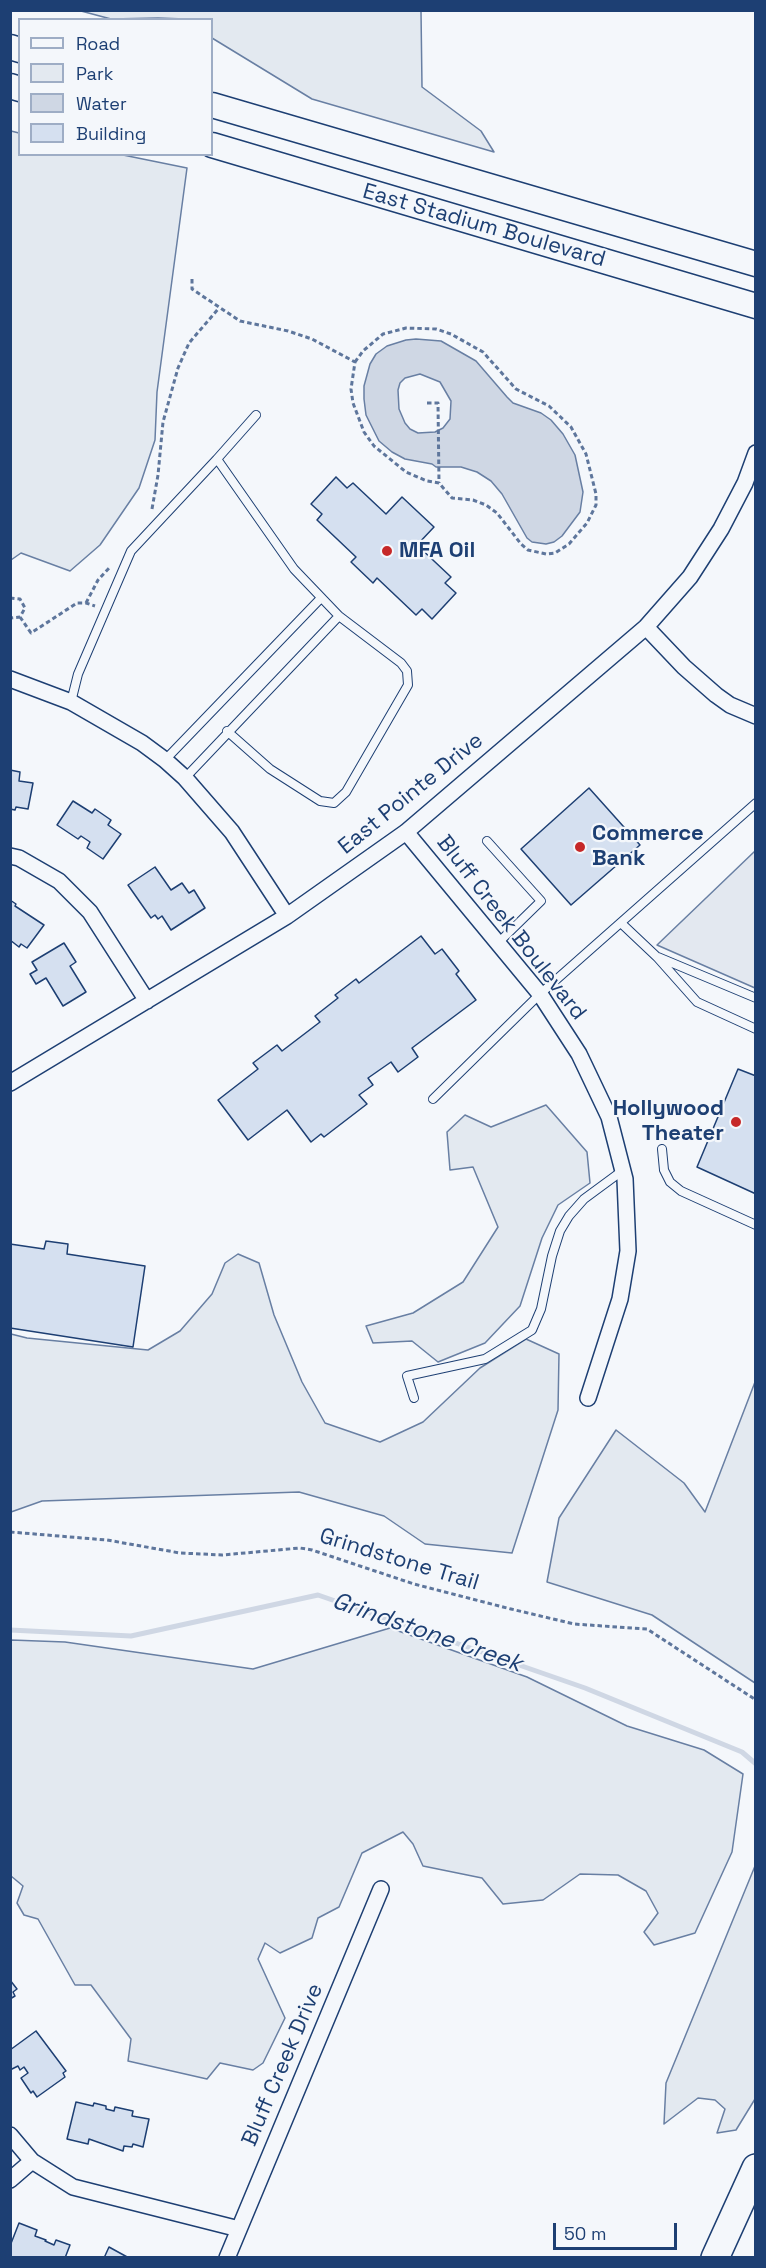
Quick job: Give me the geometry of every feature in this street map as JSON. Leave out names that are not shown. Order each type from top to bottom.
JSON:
[{"type":"highway","points":[[716,2258],[756,2168]]},
{"type":"main road","name":"East Stadium Boulevard","points":[[213,105],[756,264]]},
{"type":"main road","name":"East Stadium Boulevard","points":[[213,145],[756,306]]},
{"type":"street","name":"East Pointe Drive","points":[[10,1083],[287,916],[406,832],[646,627],[690,577],[721,529],[745,483],[756,453]]},
{"type":"street","points":[[646,627],[684,667],[716,695],[730,705],[756,716]]},
{"type":"street","points":[[10,679],[71,702],[142,743],[185,777],[232,832],[287,916]]},
{"type":"street","name":"Bluff Creek Boulevard","points":[[406,832],[540,994],[579,1054],[609,1117],[622,1171],[628,1251],[620,1299],[588,1398]]},
{"type":"street","points":[[10,856],[19,858],[59,881],[90,912],[147,1001]]},
{"type":"street","name":"Bluff Creek Drive","points":[[227,2258],[381,1889]]},
{"type":"street","points":[[10,2134],[32,2161],[73,2187],[239,2229]]},
{"type":"street","points":[[10,2180],[32,2161]]},
{"type":"lane","points":[[71,702],[78,674],[131,552],[256,415]]},
{"type":"lane","points":[[217,459],[294,569],[339,616],[401,663],[407,671],[408,685],[346,792],[334,803],[320,801],[270,769],[227,732]]},
{"type":"lane","points":[[165,760],[321,598]]},
{"type":"lane","points":[[185,777],[339,616]]},
{"type":"lane","points":[[432,1099],[540,994],[756,803]]},
{"type":"lane","points":[[487,841],[542,900],[498,943]]},
{"type":"lane","points":[[621,923],[657,957],[697,1002],[756,1029]]},
{"type":"lane","points":[[657,957],[756,998]]},
{"type":"lane","points":[[662,1149],[664,1170],[670,1182],[681,1191],[756,1225]]},
{"type":"lane","points":[[414,1398],[407,1376],[484,1359],[532,1330],[541,1309],[560,1231],[584,1199],[622,1171]]},
{"type":"path","points":[[192,279],[192,289],[240,321],[288,331],[312,339],[355,362]]},
{"type":"path","points":[[150,513],[153,508],[158,475],[163,422],[178,368],[189,343],[219,308]]},
{"type":"path","points":[[406,328],[436,329],[468,342],[483,352],[516,389],[549,406],[571,427],[586,454],[596,494],[596,505],[587,524],[569,544],[555,553],[546,554],[528,550],[520,544],[507,523],[486,505],[473,500],[452,498],[439,483],[427,481],[406,472],[387,458],[364,432],[357,418],[351,389],[355,362],[373,341],[394,330],[406,328]]},
{"type":"path","points":[[427,404],[438,404],[439,483]]},
{"type":"path","points":[[86,603],[98,580],[111,567]]},
{"type":"path","points":[[10,598],[17,598],[23,602],[25,612],[20,617],[10,618]]},
{"type":"path","points":[[20,617],[31,633],[73,605],[86,603],[105,610]]},
{"type":"path","name":"Grindstone Trail","points":[[10,1532],[107,1540],[180,1553],[222,1555],[300,1548],[312,1550],[414,1584],[574,1624],[647,1629],[756,1700]]},
{"type":"green space","points":[[81,11],[421,11],[422,87],[481,131],[494,152],[312,99],[213,39],[213,18],[107,18]]},
{"type":"green space","points":[[11,131],[18,133],[18,156],[128,156],[187,168],[157,392],[155,440],[139,488],[100,545],[70,571],[21,553],[11,560]]},
{"type":"green space","points":[[546,1105],[587,1152],[590,1183],[558,1205],[542,1238],[520,1306],[485,1343],[438,1362],[412,1341],[373,1343],[366,1326],[413,1313],[463,1282],[498,1227],[473,1167],[450,1170],[447,1132],[465,1115],[491,1127]]},
{"type":"green space","points":[[238,1254],[259,1263],[274,1315],[302,1382],[325,1423],[380,1442],[423,1422],[480,1368],[526,1339],[559,1354],[558,1410],[512,1553],[425,1544],[384,1516],[299,1492],[42,1501],[11,1512],[11,1334],[27,1338],[148,1350],[180,1331],[212,1294],[225,1263]]},
{"type":"green space","points":[[755,1382],[755,1683],[652,1615],[547,1582],[559,1518],[616,1430],[684,1483],[705,1512]]},
{"type":"green space","points":[[390,1628],[527,1677],[627,1726],[704,1750],[743,1774],[732,1852],[695,1933],[654,1945],[644,1932],[658,1913],[646,1891],[618,1875],[580,1874],[543,1900],[503,1904],[482,1878],[423,1866],[413,1844],[403,1832],[362,1853],[339,1907],[318,1918],[312,1938],[280,1953],[265,1943],[258,1959],[285,2018],[263,2063],[253,2070],[220,2063],[207,2079],[128,2061],[131,2039],[91,1985],[75,1985],[38,1919],[24,1915],[17,1903],[23,1886],[11,1876],[11,1640],[65,1642],[253,1669]]},
{"type":"green space","points":[[755,1866],[755,2099],[736,2130],[717,2133],[725,2109],[715,2100],[698,2098],[664,2124],[666,2083]]},
{"type":"shaded area","points":[[755,851],[755,988],[657,945]]},
{"type":"water","points":[[406,340],[441,341],[476,361],[513,403],[541,413],[551,420],[563,434],[575,455],[583,492],[580,512],[562,536],[546,544],[532,542],[527,538],[502,494],[491,481],[477,472],[461,467],[436,467],[432,464],[405,459],[379,441],[366,415],[364,386],[370,364],[376,354],[387,346]],"holes":[[[420,374],[440,382],[451,401],[450,419],[443,428],[435,432],[418,433],[410,429],[399,409],[400,383],[405,378]]]},
{"type":"building","name":"MFA Oil","points":[[336,477],[347,488],[353,483],[386,514],[402,497],[434,527],[417,545],[451,577],[445,583],[456,593],[432,619],[422,609],[416,615],[377,578],[373,583],[351,562],[356,557],[317,520],[322,514],[311,504]]},
{"type":"building","points":[[10,770],[20,772],[19,781],[33,783],[28,809],[16,807],[15,810],[10,809]]},
{"type":"building","name":"Commerce Bank","points":[[589,788],[640,845],[571,905],[521,849]]},
{"type":"building","points":[[73,801],[92,813],[95,809],[111,820],[108,825],[121,834],[103,859],[87,848],[90,842],[81,836],[78,839],[57,825]]},
{"type":"building","points":[[155,867],[171,890],[182,883],[189,893],[194,890],[205,908],[171,930],[162,916],[158,919],[155,915],[151,918],[128,885]]},
{"type":"building","points":[[10,900],[16,904],[15,906],[44,925],[27,948],[21,944],[19,947],[10,940]]},
{"type":"building","points":[[421,936],[435,954],[442,949],[459,971],[456,974],[476,1000],[412,1048],[418,1057],[398,1072],[391,1062],[368,1078],[373,1085],[359,1095],[367,1104],[324,1137],[321,1134],[311,1142],[287,1110],[248,1140],[218,1100],[258,1069],[253,1063],[277,1045],[282,1051],[320,1022],[315,1016],[338,998],[335,995],[356,979],[359,983]]},
{"type":"building","points":[[64,943],[76,962],[70,966],[86,992],[63,1006],[46,978],[36,984],[30,974],[37,970],[32,962]]},
{"type":"building","name":"Hollywood Theater","points":[[738,1069],[756,1076],[756,1194],[697,1167]]},
{"type":"building","points":[[46,1241],[68,1244],[67,1254],[145,1266],[133,1347],[10,1328],[10,1244],[44,1249]]},
{"type":"building","points":[[10,1980],[17,1989],[13,1992],[15,1996],[10,1999]]},
{"type":"building","points":[[36,2031],[66,2071],[63,2073],[65,2077],[37,2097],[33,2091],[31,2093],[21,2078],[28,2073],[24,2067],[20,2070],[18,2066],[10,2070],[10,2050]]},
{"type":"building","points":[[76,2102],[93,2106],[94,2103],[114,2111],[115,2107],[133,2111],[132,2116],[149,2119],[143,2147],[133,2144],[132,2147],[124,2146],[123,2151],[89,2139],[88,2144],[67,2139]]},
{"type":"building","points":[[19,2223],[37,2230],[35,2236],[54,2245],[56,2240],[70,2245],[65,2258],[10,2258],[10,2246]]},
{"type":"building","points":[[109,2247],[129,2258],[104,2258]]},
{"type":"waterway","name":"Grindstone Creek","points":[[10,1630],[131,1636],[318,1595],[585,1688],[742,1752],[756,1764]]},
{"type":"place","name":"MFA Oil","points":[[387,551]]},
{"type":"place","name":"Commerce Bank","points":[[580,847]]},
{"type":"place","name":"Hollywood Theater","points":[[736,1122]]}]
